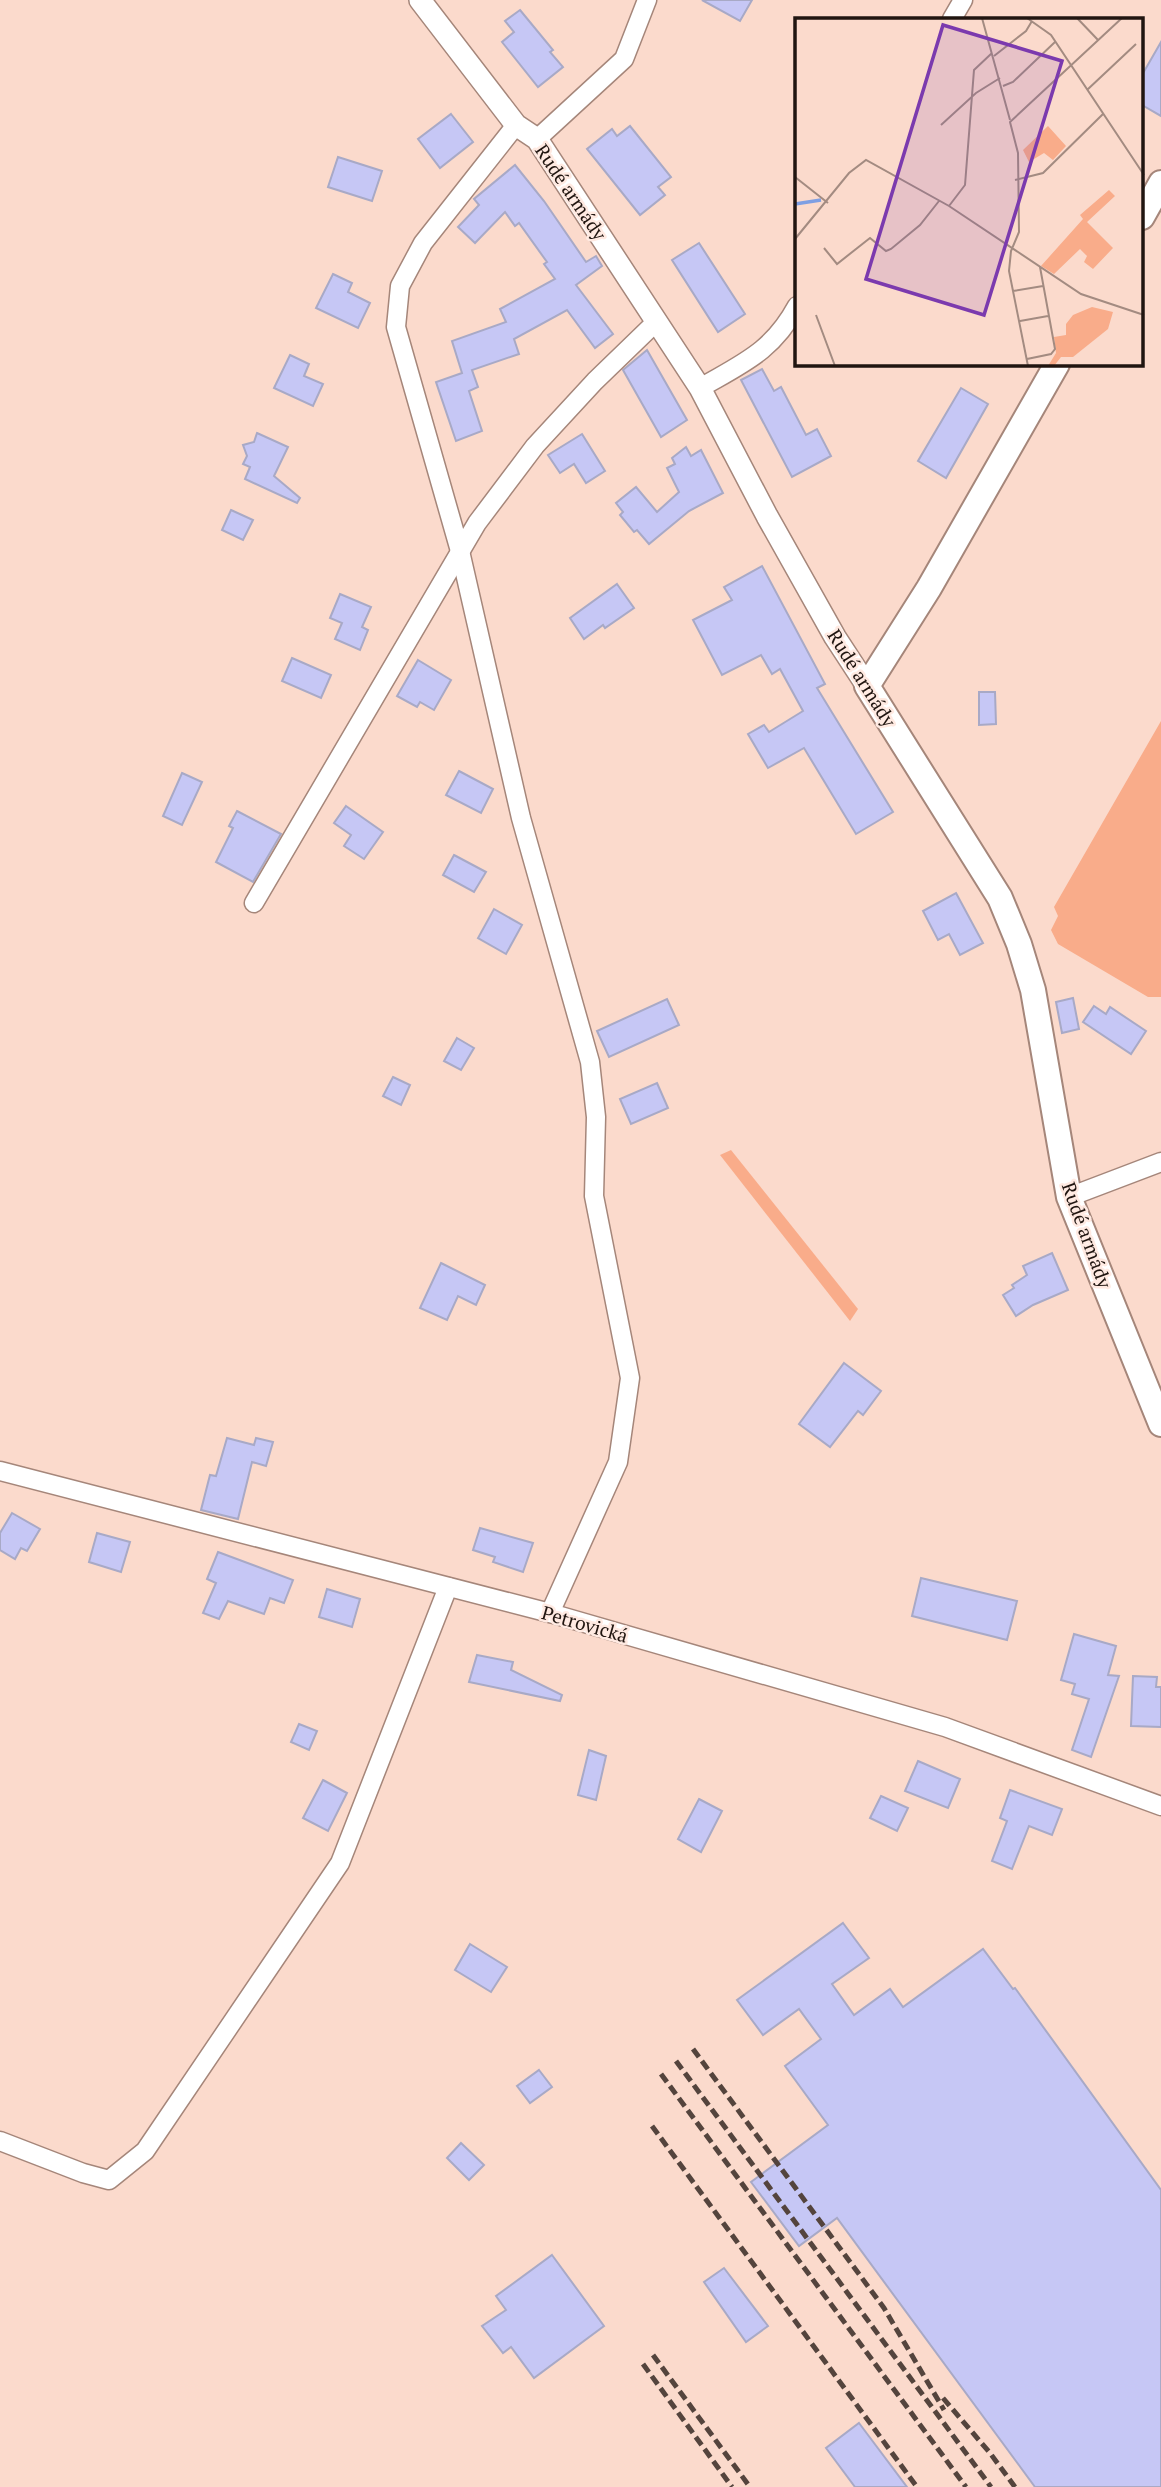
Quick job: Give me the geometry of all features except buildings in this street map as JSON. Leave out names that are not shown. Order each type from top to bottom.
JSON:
[{"type":"main road","points":[[1144,213],[1161,183]]},
{"type":"main road","points":[[867,686],[929,587],[1056,366]]},
{"type":"main road","name":"Rudé armády","points":[[867,686],[1000,898],[1014,932],[1032,990],[1069,1197],[1161,1424]]},
{"type":"street","name":"Rudé armády","points":[[420,0],[516,125],[537,139],[700,388],[787,552],[835,637],[867,686]]},
{"type":"street","points":[[537,139],[624,59],[647,0]]},
{"type":"street","points":[[954,18],[963,0]]},
{"type":"street","points":[[516,125],[423,243],[400,286],[396,327],[460,551],[521,818],[590,1062],[596,1117],[594,1196],[630,1378],[618,1462],[550,1613]]},
{"type":"street","points":[[700,388],[765,349],[786,327],[795,310]]},
{"type":"street","points":[[254,904],[484,513],[535,446],[595,381],[656,322]]},
{"type":"street","points":[[1069,1197],[1161,1162]]},
{"type":"street","name":"Petrovická","points":[[0,1471],[550,1613],[945,1727],[1161,1806]]},
{"type":"street","points":[[0,2141],[82,2173],[109,2180],[145,2151],[340,1863],[448,1587]]},
{"type":"shaded area","points":[[1161,721],[1161,997],[1148,997],[1058,944],[1051,930],[1058,916],[1054,907]]},
{"type":"shaded area","points":[[731,1150],[858,1309],[850,1321],[720,1155]]},
{"type":"railway","points":[[693,2049],[884,2308],[944,2410]]},
{"type":"railway","points":[[676,2061],[991,2487]]},
{"type":"railway","points":[[661,2074],[966,2487]]},
{"type":"railway","points":[[652,2126],[917,2487]]},
{"type":"railway","points":[[653,2355],[750,2487]]},
{"type":"railway","points":[[643,2364],[732,2487]]},
{"type":"railway","points":[[943,2398],[1015,2487]]}]
